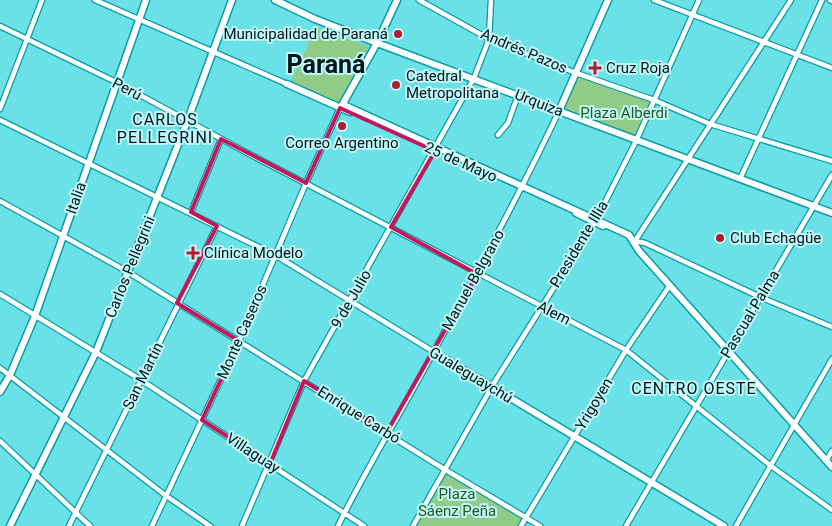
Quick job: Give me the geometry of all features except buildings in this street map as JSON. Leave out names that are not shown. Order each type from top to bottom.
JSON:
[{"type":"street","points":[[0,109],[42,0]]},
{"type":"street","points":[[95,0],[287,84]]},
{"type":"street","name":"Italia","points":[[0,392],[10,375],[35,316],[146,0]]},
{"type":"street","name":"Carlos Pellegrini","points":[[10,526],[96,352],[187,122],[232,0]]},
{"type":"street","name":"Urquiza","points":[[275,0],[315,19],[377,43],[832,214]]},
{"type":"street","points":[[342,106],[377,43],[397,0]]},
{"type":"street","name":"Andrés Pazos","points":[[419,0],[488,39],[576,73],[654,100],[710,124],[832,161]]},
{"type":"street","name":"9 de Julio","points":[[242,526],[304,381],[474,78],[488,39],[491,0]]},
{"type":"street","points":[[559,111],[608,0]]},
{"type":"street","points":[[654,0],[694,13],[764,43],[832,68]]},
{"type":"street","name":"Presidente Illia","points":[[413,526],[492,388],[596,220],[636,141],[699,0]]},
{"type":"street","points":[[791,0],[635,241],[639,250],[832,467]]},
{"type":"street","points":[[740,179],[822,0]]},
{"type":"street","name":"Perú","points":[[0,26],[116,82],[251,156]]},
{"type":"street","name":"25 de Mayo","points":[[287,84],[342,106],[596,220],[635,241],[645,243],[760,297],[832,327]]},
{"type":"street","points":[[498,135],[508,123],[518,95]]},
{"type":"street","name":"Monte Caseros","points":[[152,526],[239,341],[306,182],[342,106]]},
{"type":"street","name":"Manuel Belgrano","points":[[338,526],[387,432],[477,274],[523,187],[559,111]]},
{"type":"street","name":"Gualeguaychú","points":[[0,120],[191,212],[275,255],[492,388],[724,526]]},
{"type":"street","points":[[191,212],[221,139]]},
{"type":"street","name":"Alem","points":[[251,156],[306,182],[477,274],[626,350],[771,466],[832,510]]},
{"type":"street","name":"Pascual Palma","points":[[626,526],[650,482],[697,408],[728,350],[832,175]]},
{"type":"street","name":"Enrique Carbó","points":[[0,201],[128,272],[540,526]]},
{"type":"street","name":"San Martín","points":[[69,526],[217,226]]},
{"type":"street","name":"Yrigoyen","points":[[521,526],[626,350],[670,284]]},
{"type":"street","name":"Villaguay","points":[[0,294],[141,380],[364,526]]},
{"type":"street","points":[[736,526],[771,466],[793,422],[832,359]]},
{"type":"street","points":[[0,368],[165,495],[210,526]]},
{"type":"street","points":[[0,441],[90,526]]},
{"type":"street","points":[[826,461],[832,451]]},
{"type":"highlighted area","points":[[340,108],[435,151],[391,227],[477,274],[387,432],[304,381],[270,464],[202,420],[239,341],[177,303],[217,226],[191,212],[221,139],[306,183]]},
{"type":"green space","points":[[316,27],[369,47],[341,105],[291,81]]},
{"type":"green space","name":"Plaza Alberdi","points":[[577,76],[651,101],[635,137],[563,110]]},
{"type":"green space","name":"Plaza Sáenz Peña","points":[[447,470],[523,518],[519,526],[414,526]]},
{"type":"place","name":"Municipalidad de Paraná","points":[[398,34]]},
{"type":"place","name":"Cruz Roja","points":[[595,68]]},
{"type":"place","name":"Catedral Metropolitana","points":[[396,85]]},
{"type":"place","name":"Correo Argentino","points":[[342,126]]},
{"type":"place","name":"Club Echagüe","points":[[720,238]]},
{"type":"place","name":"Clínica Modelo","points":[[193,253]]},
{"type":"district","name":"Paraná","points":[[326,64]]},
{"type":"district","name":"CARLOS PELLEGRINI","points":[[165,128]]},
{"type":"district","name":"CENTRO OESTE","points":[[694,388]]}]
